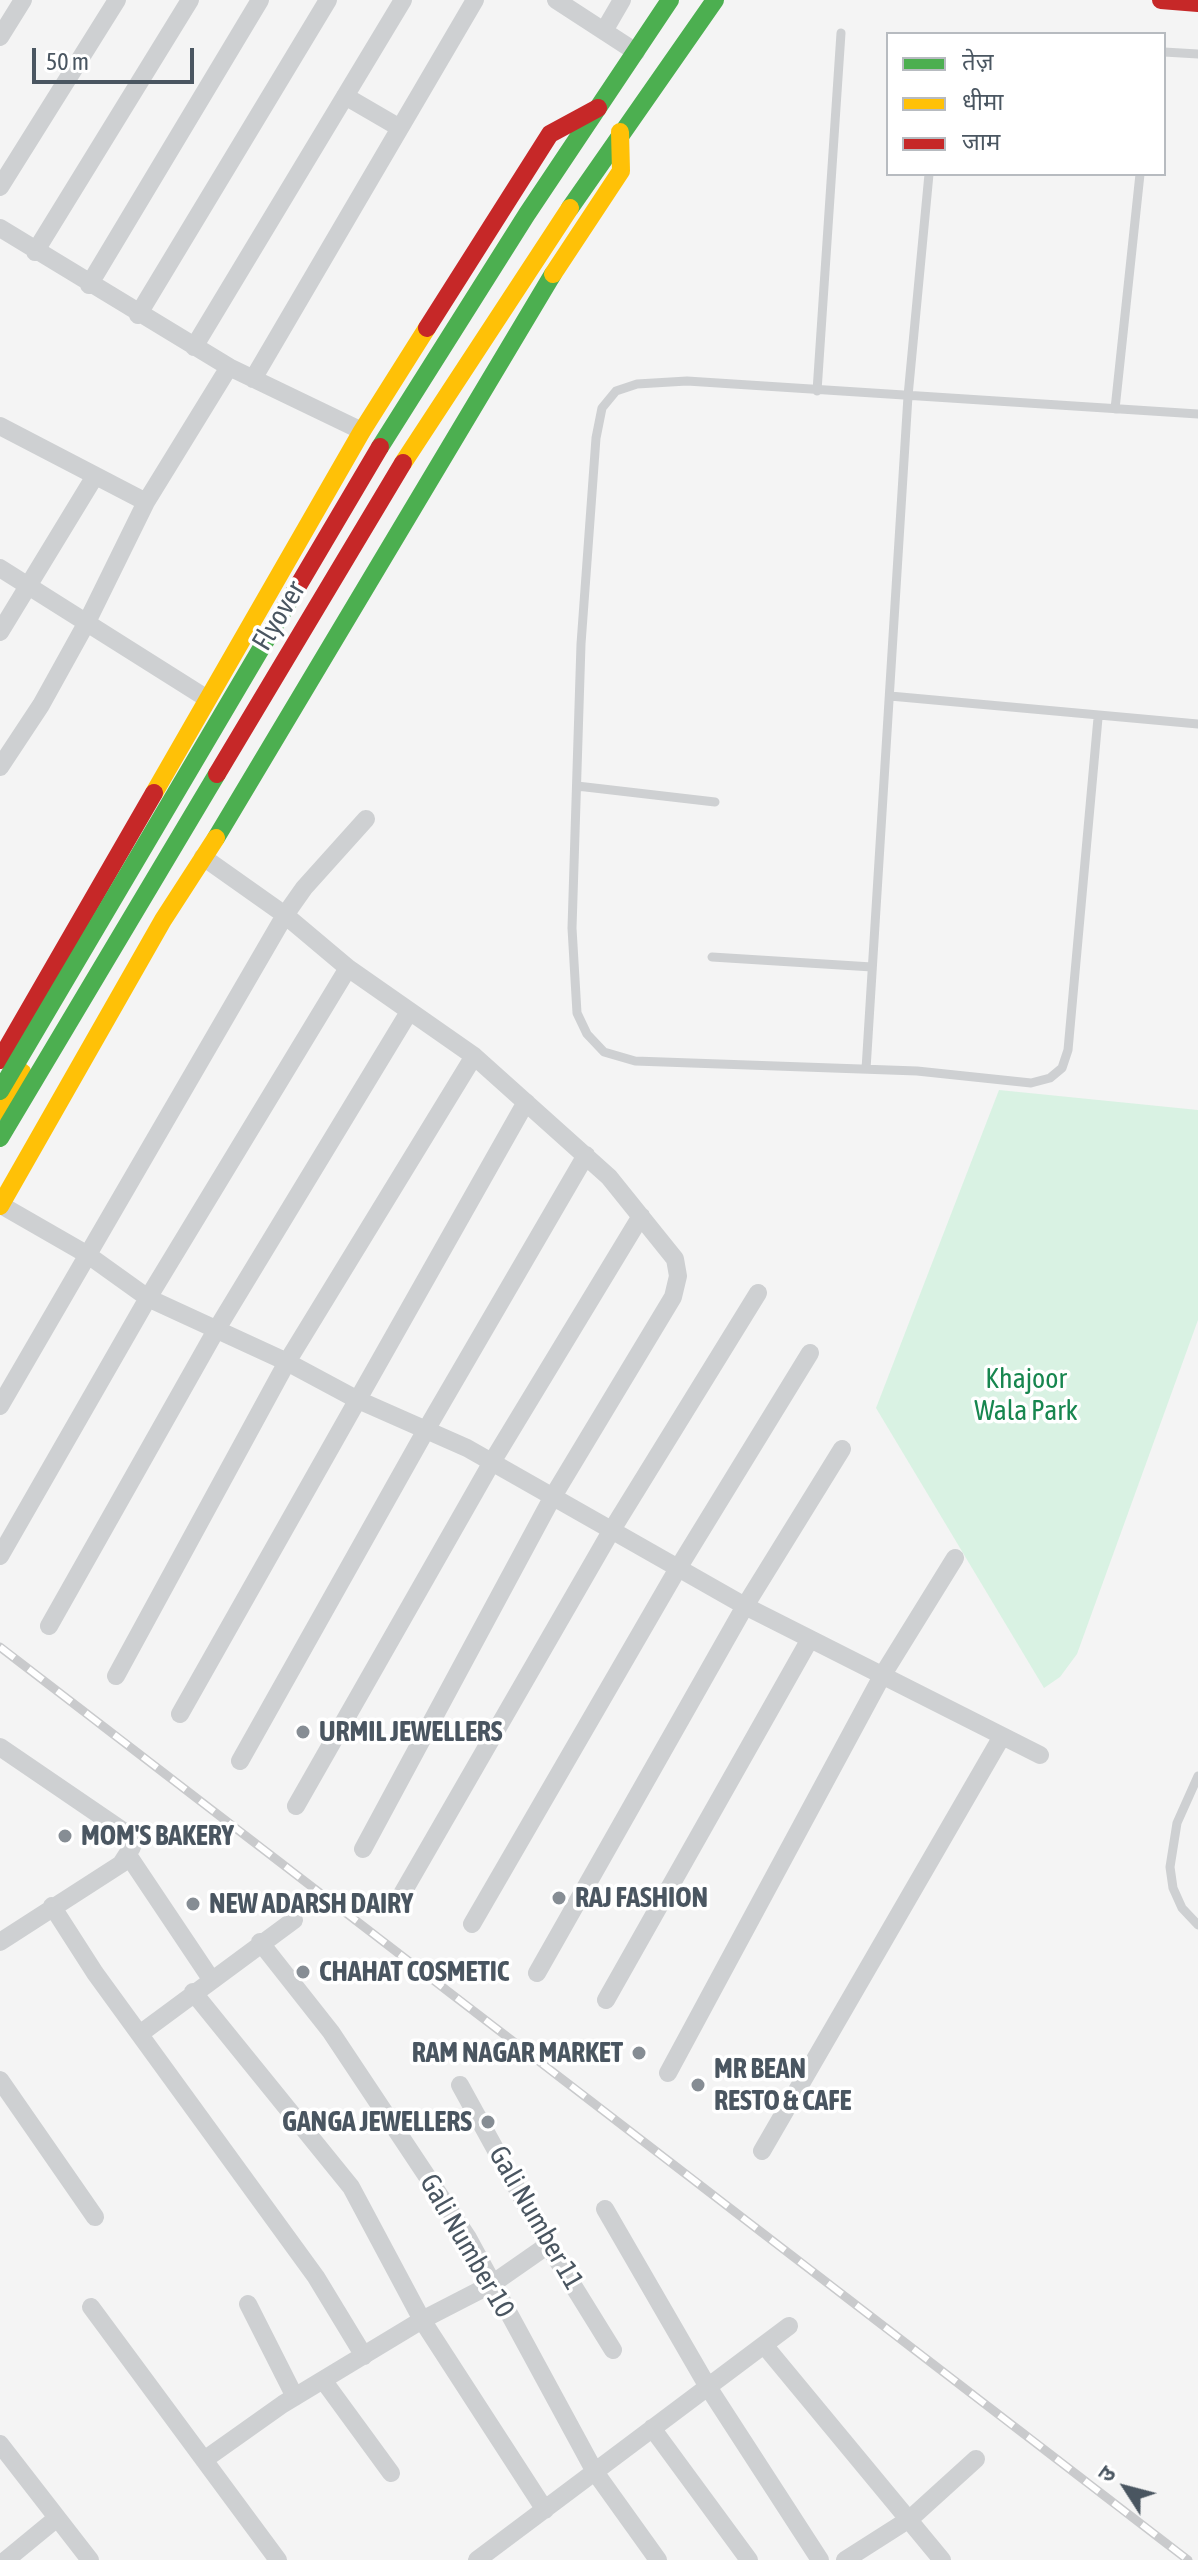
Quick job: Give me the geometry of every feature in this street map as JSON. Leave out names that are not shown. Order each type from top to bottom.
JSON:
[{"type":"street","points":[[0,37],[23,0]]},
{"type":"street","points":[[0,187],[117,0]]},
{"type":"street","points":[[35,252],[190,0]]},
{"type":"street","points":[[89,285],[260,0]]},
{"type":"street","points":[[138,315],[328,0]]},
{"type":"street","points":[[194,347],[403,0]]},
{"type":"street","points":[[253,379],[475,0]]},
{"type":"street","points":[[556,0],[636,52]]},
{"type":"street","points":[[604,31],[622,0]]},
{"type":"street","name":"Flyover","points":[[0,1091],[380,447],[527,214],[670,0]]},
{"type":"street","name":"Flyover","points":[[0,1138],[403,463],[620,132],[715,0]]},
{"type":"street","points":[[1161,0],[1198,3]]},
{"type":"street","points":[[345,96],[400,128]]},
{"type":"street","points":[[2,1050],[362,431],[550,134],[598,108]]},
{"type":"street","points":[[620,132],[621,171],[567,250],[183,894],[163,920],[0,1206],[88,1255],[148,1298],[492,1462],[677,1570],[1001,1738],[1040,1755]]},
{"type":"street","points":[[0,228],[138,315],[229,367],[362,431]]},
{"type":"street","points":[[0,767],[41,705],[87,622],[146,502],[229,367]]},
{"type":"street","points":[[0,426],[146,502]]},
{"type":"street","points":[[0,632],[95,476]]},
{"type":"street","points":[[0,568],[206,698]]},
{"type":"street","points":[[0,1406],[285,915],[304,888],[366,819]]},
{"type":"street","points":[[117,856],[183,894]]},
{"type":"street","points":[[203,857],[285,915],[348,968],[474,1056],[586,1155],[675,1259],[678,1276],[673,1297],[552,1498],[363,1849]]},
{"type":"street","points":[[0,1111],[104,929],[106,906],[102,881]]},
{"type":"street","points":[[0,1151],[124,939],[139,923],[163,920]]},
{"type":"street","points":[[0,1556],[148,1298],[348,968]]},
{"type":"street","points":[[49,1626],[215,1332],[409,1012]]},
{"type":"street","points":[[116,1676],[287,1362],[393,1183],[474,1056]]},
{"type":"street","points":[[180,1714],[526,1102]]},
{"type":"street","points":[[240,1761],[426,1430],[586,1155]]},
{"type":"street","points":[[296,1806],[492,1462],[641,1216]]},
{"type":"street","points":[[402,1894],[610,1533],[758,1293]]},
{"type":"street","points":[[472,1924],[677,1570],[810,1353]]},
{"type":"street","points":[[537,1973],[745,1606],[842,1449]]},
{"type":"street","points":[[668,2073],[882,1676],[955,1558]]},
{"type":"street","points":[[606,2000],[810,1639]]},
{"type":"street","points":[[762,2151],[1001,1738]]},
{"type":"street","points":[[0,1747],[126,1833],[132,1847],[121,1864],[0,1942]]},
{"type":"street","points":[[128,1855],[211,1979]]},
{"type":"street","points":[[52,1906],[316,2277],[364,2356]]},
{"type":"street","points":[[141,2033],[260,1942],[294,1920]]},
{"type":"street","name":"Gali Number 10","points":[[260,1942],[331,2032],[468,2238],[595,2472],[658,2560]]},
{"type":"street","points":[[193,1992],[351,2187],[422,2320],[545,2510]]},
{"type":"street","points":[[0,2080],[95,2217]]},
{"type":"street","name":"Gali Number 11","points":[[460,2085],[548,2245],[613,2350]]},
{"type":"street","points":[[605,2209],[708,2387],[820,2560]]},
{"type":"street","points":[[204,2460],[295,2397],[422,2320],[492,2284],[548,2245]]},
{"type":"street","points":[[248,2304],[295,2397]]},
{"type":"street","points":[[91,2307],[278,2560]]},
{"type":"street","points":[[477,2560],[789,2326]]},
{"type":"street","points":[[764,2345],[911,2518],[942,2560]]},
{"type":"street","points":[[323,2380],[391,2473]]},
{"type":"street","points":[[652,2428],[749,2560]]},
{"type":"street","points":[[0,2444],[90,2560]]},
{"type":"street","points":[[855,2557],[911,2518],[976,2459]]},
{"type":"street","points":[[6,2560],[57,2518]]},
{"type":"lane","points":[[817,391],[841,33]]},
{"type":"lane","points":[[1166,52],[1198,54]]},
{"type":"lane","points":[[866,1069],[908,396],[929,176]]},
{"type":"lane","points":[[1115,409],[1140,176]]},
{"type":"lane","points":[[1098,718],[1069,1034],[1062,1068],[1050,1078],[1031,1083],[866,1069],[635,1061],[604,1052],[587,1034],[577,1013],[572,928],[581,644],[596,438],[602,408],[616,391],[637,384],[687,381],[1198,414]]},
{"type":"lane","points":[[890,696],[1098,718],[1198,724]]},
{"type":"lane","points":[[577,786],[715,802]]},
{"type":"lane","points":[[712,957],[872,967]]},
{"type":"lane","points":[[1198,1776],[1177,1823],[1170,1867],[1173,1888],[1182,1908],[1198,1925]]},
{"type":"green space","name":"Khajoor Wala Park","points":[[999,1090],[1198,1110],[1198,1320],[1077,1654],[1060,1677],[1044,1688],[876,1408]]},
{"type":"railway","points":[[0,1647],[1188,2560]]},
{"type":"traffic: fast","points":[[380,447],[527,214],[670,0]]},
{"type":"traffic: fast","points":[[570,208],[715,0]]},
{"type":"traffic: fast","points":[[216,838],[553,274]]},
{"type":"traffic: fast","points":[[0,1091],[295,591]]},
{"type":"traffic: fast","points":[[0,1138],[217,774]]},
{"type":"traffic: slow","points":[[553,274],[621,171],[620,132]]},
{"type":"traffic: slow","points":[[403,463],[570,208]]},
{"type":"traffic: slow","points":[[154,793],[362,431],[427,328]]},
{"type":"traffic: slow","points":[[0,1206],[163,920],[216,838]]},
{"type":"traffic: slow","points":[[0,1111],[22,1072]]},
{"type":"traffic: jam","points":[[1161,0],[1198,3]]},
{"type":"traffic: jam","points":[[427,328],[550,134],[598,108]]},
{"type":"traffic: jam","points":[[295,591],[380,447]]},
{"type":"traffic: jam","points":[[217,774],[403,463]]},
{"type":"traffic: jam","points":[[0,1060],[154,793]]},
{"type":"place","name":"URMIL JEWELLERS","points":[[303,1732]]},
{"type":"place","name":"MOM'S BAKERY","points":[[65,1836]]},
{"type":"place","name":"RAJ FASHION","points":[[559,1898]]},
{"type":"place","name":"NEW ADARSH DAIRY","points":[[193,1904]]},
{"type":"place","name":"CHAHAT COSMETIC","points":[[303,1972]]},
{"type":"place","name":"RAM NAGAR MARKET","points":[[639,2053]]},
{"type":"place","name":"MR BEAN RESTO & CAFE","points":[[698,2085]]},
{"type":"place","name":"GANGA JEWELLERS","points":[[488,2122]]}]
